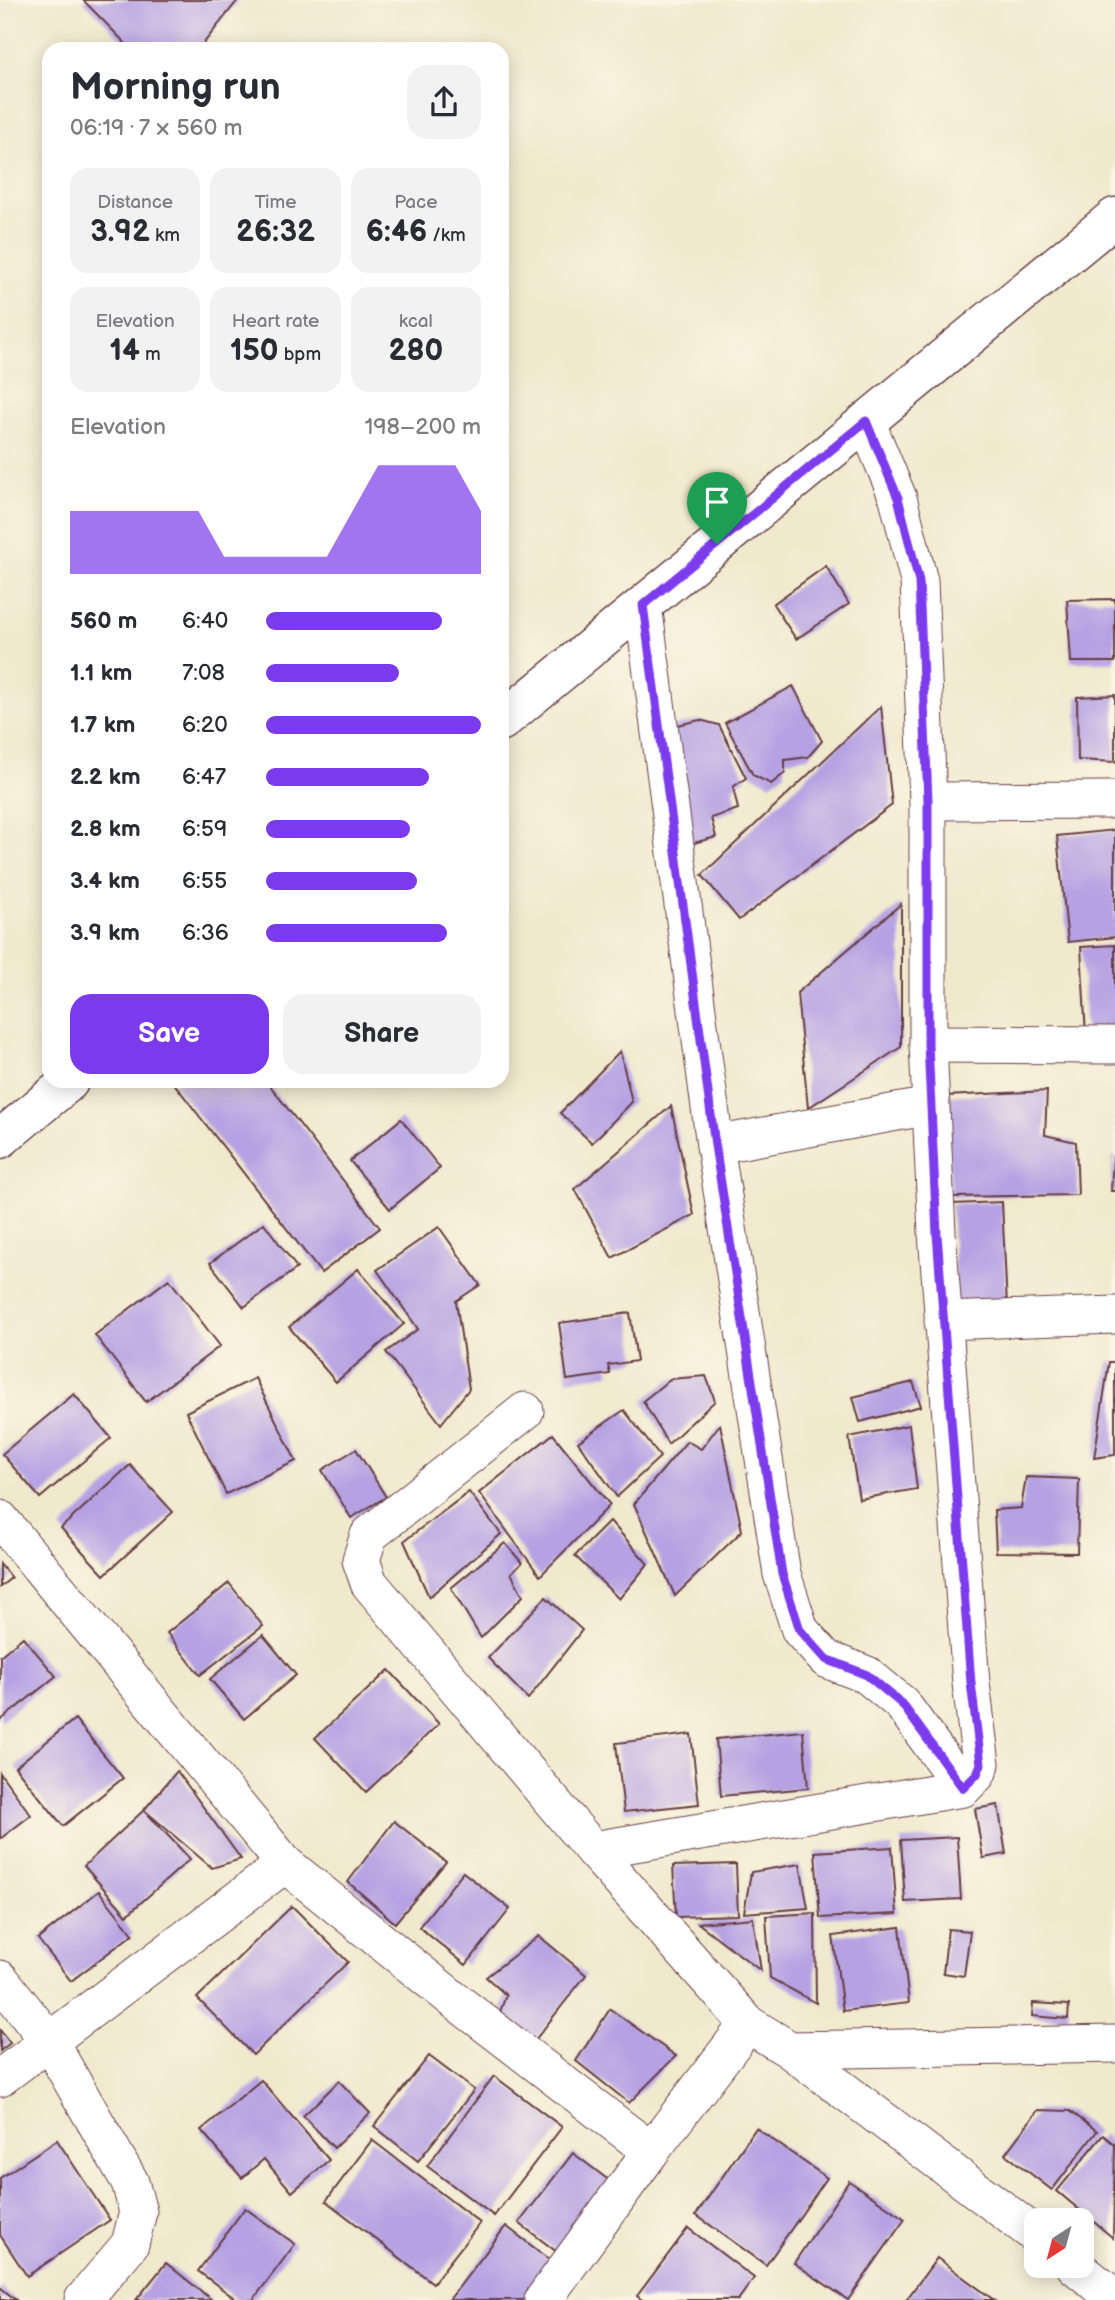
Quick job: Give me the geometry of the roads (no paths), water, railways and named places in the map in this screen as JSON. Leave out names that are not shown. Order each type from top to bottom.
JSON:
[{"type":"street","points":[[509,715],[1115,217]]},
{"type":"street","points":[[593,1850],[963,1788],[977,1774],[981,1764],[971,1683],[943,1321],[930,1106],[928,801],[919,581],[898,498],[866,421]]},
{"type":"street","points":[[643,605],[715,1145],[782,1574],[800,1630],[826,1659],[867,1675],[902,1704],[963,1788]]},
{"type":"street","points":[[928,801],[1115,800]]},
{"type":"street","points":[[928,1044],[1115,1045]]},
{"type":"street","points":[[0,1139],[62,1088]]},
{"type":"street","points":[[715,1145],[930,1106]]},
{"type":"street","points":[[943,1321],[1115,1315]]},
{"type":"street","points":[[525,1411],[369,1535],[361,1560],[369,1583],[593,1850],[748,2024],[790,2050],[1024,2226]]},
{"type":"street","points":[[0,1519],[285,1864],[453,1999],[651,2151]]},
{"type":"street","points":[[0,2078],[285,1864]]},
{"type":"street","points":[[0,1979],[49,2041],[130,2182],[138,2213],[130,2244],[83,2300]]},
{"type":"street","points":[[542,2300],[748,2024]]},
{"type":"street","points":[[790,2050],[1115,2044]]},
{"type":"street","points":[[1090,2278],[1115,2298]]}]
